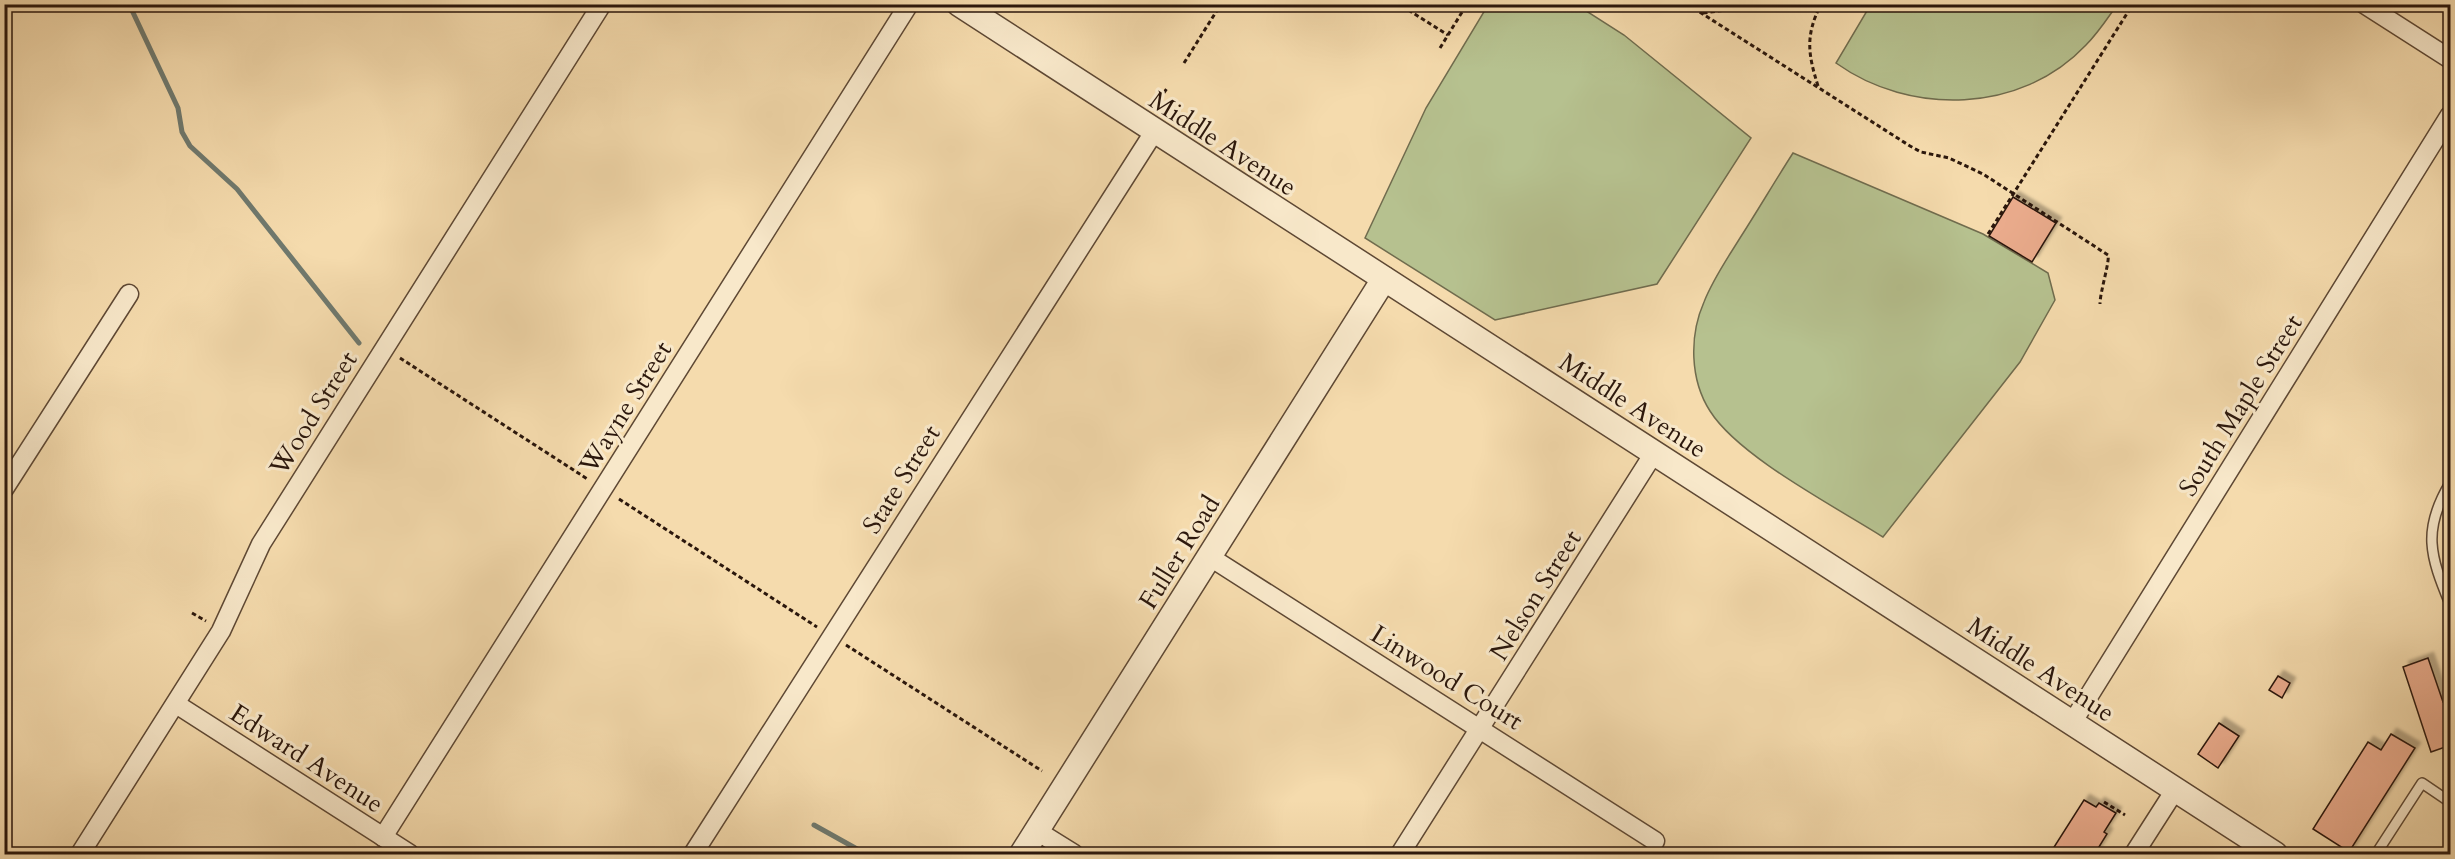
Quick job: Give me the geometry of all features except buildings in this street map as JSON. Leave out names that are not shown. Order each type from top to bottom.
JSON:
[{"type":"street","name":"Wood Street","points":[[80,855],[221,631],[261,544],[602,4]]},
{"type":"street","name":"Wayne Street","points":[[383,837],[909,4]]},
{"type":"street","name":"Middle Avenue","points":[[959,4],[2275,855]]},
{"type":"street","points":[[2364,4],[2451,59]]},
{"type":"street","name":"South Maple Street","points":[[2072,723],[2451,115]]},
{"type":"street","name":"State Street","points":[[693,855],[1154,132]]},
{"type":"street","name":"Fuller Road","points":[[1022,855],[1384,279]]},
{"type":"street","points":[[4,489],[129,294]]},
{"type":"street","name":"Nelson Street","points":[[1400,855],[1654,453]]},
{"type":"street","name":"Linwood Court","points":[[1210,557],[1655,841]]},
{"type":"street","name":"Edward Avenue","points":[[176,704],[410,855]]},
{"type":"street","points":[[2134,855],[2175,790]]},
{"type":"street","points":[[1037,831],[1074,855]]},
{"type":"lane","points":[[2451,483],[2434,518],[2430,543],[2437,571],[2451,604]]},
{"type":"lane","points":[[2376,855],[2422,783],[2451,802]]},
{"type":"path","points":[[1184,63],[1221,4]]},
{"type":"path","points":[[1440,48],[1467,4]]},
{"type":"path","points":[[1687,4],[1910,146],[1921,152],[1949,158],[1966,165],[2108,255],[2109,262],[2102,282],[2100,303]]},
{"type":"path","points":[[1701,14],[1734,9],[1744,4]]},
{"type":"path","points":[[1818,88],[1808,44],[1821,4]]},
{"type":"path","points":[[1988,234],[2133,4]]},
{"type":"path","points":[[1402,6],[1448,35]]},
{"type":"path","points":[[1148,107],[1159,101],[1168,87]]},
{"type":"path","points":[[395,355],[593,482]]},
{"type":"path","points":[[614,496],[821,630]]},
{"type":"path","points":[[842,643],[1042,771]]},
{"type":"path","points":[[2104,802],[2125,815]]},
{"type":"green space","points":[[1871,4],[2117,5],[2086,45],[2060,68],[2030,84],[1998,95],[1964,100],[1930,99],[1897,92],[1865,80],[1836,63]]},
{"type":"green space","points":[[1488,5],[1577,5],[1624,35],[1751,138],[1657,284],[1495,320],[1365,238],[1426,108]]},
{"type":"green space","points":[[1793,153],[1983,234],[2048,273],[2055,300],[2020,362],[1883,537],[1790,480],[1743,446],[1710,411],[1703,399],[1695,372],[1694,343],[1704,302],[1720,269]]},
{"type":"waterway","points":[[129,4],[178,108],[182,132],[190,146],[237,189],[359,343]]},
{"type":"waterway","points":[[814,825],[866,854]]}]
